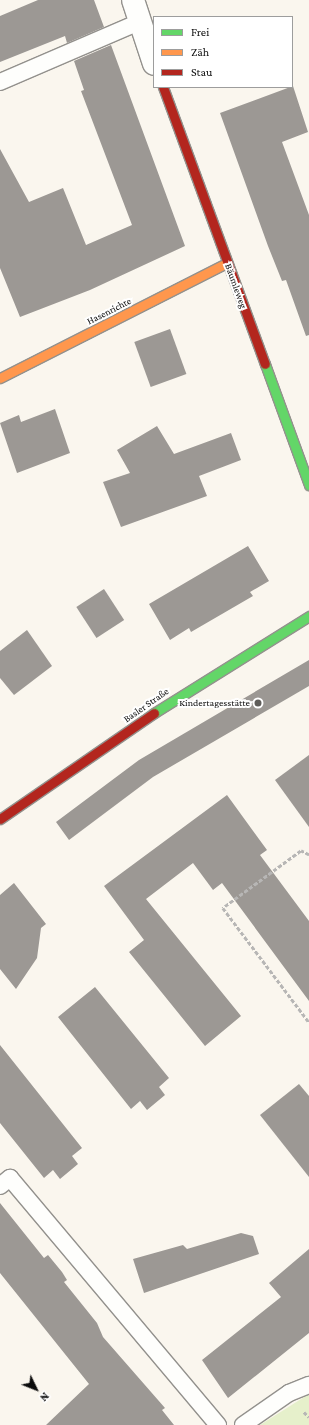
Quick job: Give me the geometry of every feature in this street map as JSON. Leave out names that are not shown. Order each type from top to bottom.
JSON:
[{"type":"street","points":[[133,0],[138,22],[153,61]]},
{"type":"street","name":"Bäumleweg","points":[[162,88],[309,485]]},
{"type":"street","name":"Hasenrichte","points":[[0,378],[228,264]]},
{"type":"street","name":"Basler Straße","points":[[0,819],[185,691],[309,616]]},
{"type":"lane","points":[[0,82],[138,22]]},
{"type":"lane","points":[[0,1186],[10,1178],[218,1425]]},
{"type":"lane","points":[[243,1425],[289,1393],[309,1385]]},
{"type":"path","points":[[309,855],[301,851],[223,908],[309,1022]]},
{"type":"green space","points":[[309,1394],[309,1425],[260,1425]]},
{"type":"building","points":[[38,0],[94,0],[104,27],[67,43],[65,36],[0,62],[0,16]]},
{"type":"building","points":[[111,45],[185,246],[90,290],[20,317],[0,268],[0,149],[29,202],[63,188],[86,245],[132,225],[81,91],[84,90],[74,61]]},
{"type":"building","points":[[293,86],[308,132],[282,142],[309,215],[309,335],[306,336],[286,280],[282,281],[220,113],[288,88],[293,88]]},
{"type":"building","points":[[170,329],[186,374],[151,387],[134,342]]},
{"type":"building","points":[[55,409],[70,453],[17,473],[0,423],[19,415],[21,422]]},
{"type":"building","points":[[157,426],[174,454],[231,433],[241,460],[199,476],[207,496],[121,527],[103,482],[130,473],[117,450]]},
{"type":"building","points":[[248,546],[269,581],[250,592],[253,596],[191,632],[189,628],[170,640],[149,604]]},
{"type":"building","points":[[104,589],[124,620],[96,638],[76,607]]},
{"type":"building","points":[[27,630],[52,666],[14,695],[0,678],[0,651]]},
{"type":"building","points":[[309,660],[309,686],[153,777],[69,840],[56,822],[139,760]]},
{"type":"building","points":[[309,755],[309,827],[275,780]]},
{"type":"building","points":[[227,795],[267,850],[260,855],[309,921],[309,1001],[222,883],[213,890],[193,863],[146,899],[241,1016],[205,1046],[129,952],[144,940],[104,886]]},
{"type":"building","points":[[14,883],[46,924],[41,928],[37,958],[16,989],[0,969],[0,895]]},
{"type":"building","points":[[95,987],[169,1078],[159,1087],[165,1095],[147,1110],[140,1101],[131,1109],[58,1017]]},
{"type":"building","points":[[0,1045],[82,1148],[72,1156],[78,1164],[60,1179],[53,1170],[44,1178],[0,1123]]},
{"type":"building","points":[[299,1084],[309,1096],[309,1177],[260,1115]]},
{"type":"building","points":[[0,1203],[44,1258],[48,1255],[62,1272],[67,1280],[64,1282],[97,1323],[103,1337],[165,1408],[162,1410],[174,1425],[46,1425],[89,1384],[0,1273]]},
{"type":"building","points":[[241,1233],[253,1236],[259,1254],[144,1293],[133,1259],[183,1245],[187,1249]]},
{"type":"building","points":[[309,1249],[309,1333],[228,1398],[202,1360],[281,1297],[269,1283]]},
{"type":"traffic: fast","points":[[265,364],[309,485]]},
{"type":"traffic: fast","points":[[154,713],[309,616]]},
{"type":"traffic: slow","points":[[0,378],[227,263]]},
{"type":"traffic: jam","points":[[163,88],[265,364]]},
{"type":"traffic: jam","points":[[0,819],[154,713]]},
{"type":"place","name":"Kindertagesstätte","points":[[258,703]]}]
